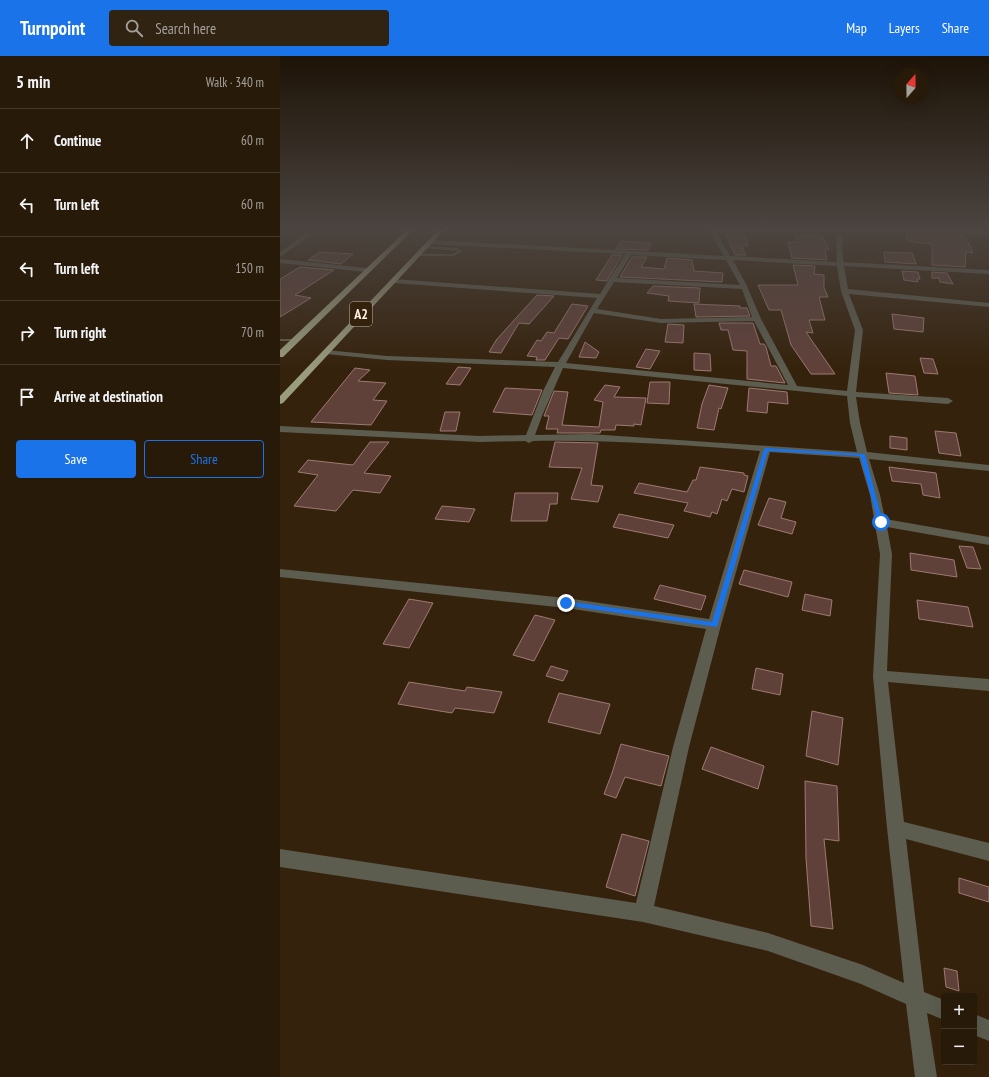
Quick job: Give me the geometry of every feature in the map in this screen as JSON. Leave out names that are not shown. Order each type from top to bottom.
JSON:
[{"type":"highway","name":"A2","points":[[280,355],[360,276]]},
{"type":"highway","name":"A2","points":[[280,401],[398,276]]},
{"type":"street","points":[[529,440],[536,416],[562,364],[615,276]]},
{"type":"street","points":[[738,276],[757,319],[794,388]]},
{"type":"street","points":[[842,276],[845,291],[859,330],[851,394],[855,423],[881,522],[886,554],[880,676],[895,828],[926,1077]]},
{"type":"street","points":[[612,280],[744,287]]},
{"type":"street","points":[[393,281],[603,296]]},
{"type":"street","points":[[845,291],[989,306]]},
{"type":"street","points":[[593,311],[661,321],[757,319]]},
{"type":"street","points":[[326,352],[394,358],[562,364],[851,394],[948,401]]},
{"type":"street","points":[[280,429],[399,436],[529,440],[589,437],[685,442],[863,455],[989,468]]},
{"type":"street","points":[[644,913],[681,747],[714,625],[766,449]]},
{"type":"street","points":[[881,522],[989,541]]},
{"type":"street","points":[[280,573],[392,586],[566,603],[714,625]]},
{"type":"street","points":[[880,676],[989,685]]},
{"type":"street","points":[[895,828],[989,852]]},
{"type":"street","points":[[280,858],[644,913],[768,942],[819,958],[941,1009]]},
{"type":"street","points":[[977,1025],[989,1031]]},
{"type":"lane","points":[[280,340],[296,340]]},
{"type":"building","points":[[286,276],[325,276],[295,295],[311,298],[280,317],[280,279]]},
{"type":"building","points":[[599,276],[610,276],[607,281],[596,280]]},
{"type":"building","points":[[621,276],[723,276],[722,282],[620,277]]},
{"type":"building","points":[[796,276],[824,276],[824,288],[828,297],[819,297],[825,320],[809,320],[813,333],[806,332],[835,374],[811,374],[791,345],[781,310],[769,310],[758,285],[798,285]]},
{"type":"building","points":[[903,276],[919,276],[920,279],[917,279],[918,282],[904,280]]},
{"type":"building","points":[[932,276],[948,276],[953,284],[940,282],[939,278],[932,278]]},
{"type":"building","points":[[653,286],[700,288],[699,303],[668,301],[669,296],[647,293]]},
{"type":"building","points":[[537,295],[554,296],[529,324],[519,323],[501,353],[489,352],[497,339]]},
{"type":"building","points":[[572,304],[588,306],[568,339],[559,338],[545,360],[536,360],[537,357],[527,356],[537,340],[541,341],[547,332],[554,333]]},
{"type":"building","points":[[694,304],[740,306],[740,308],[747,308],[750,316],[696,317]]},
{"type":"building","points":[[892,314],[924,318],[923,332],[894,329]]},
{"type":"building","points":[[719,323],[753,323],[760,344],[764,344],[766,347],[771,366],[776,366],[785,383],[747,379],[747,351],[733,350],[728,330],[721,330]]},
{"type":"building","points":[[668,324],[684,325],[683,343],[665,342]]},
{"type":"building","points":[[585,342],[599,352],[596,358],[579,357]]},
{"type":"building","points":[[646,349],[660,351],[650,369],[636,367]]},
{"type":"building","points":[[694,353],[710,354],[711,371],[694,370]]},
{"type":"building","points":[[920,358],[933,359],[938,374],[924,373]]},
{"type":"building","points":[[458,367],[471,368],[460,385],[446,384]]},
{"type":"building","points":[[355,368],[370,370],[358,381],[386,383],[373,400],[387,401],[371,425],[311,422]]},
{"type":"building","points":[[886,373],[915,376],[918,395],[889,393]]},
{"type":"building","points":[[650,382],[670,382],[669,404],[647,403]]},
{"type":"building","points":[[605,385],[620,387],[614,397],[646,398],[641,425],[616,425],[615,430],[601,430],[600,433],[557,433],[558,429],[546,429],[549,416],[544,416],[554,391],[568,392],[562,425],[599,427],[603,402],[594,400]]},
{"type":"building","points":[[709,385],[728,388],[721,409],[719,408],[714,430],[697,428],[702,404]]},
{"type":"building","points":[[505,388],[542,390],[532,415],[493,412]]},
{"type":"building","points":[[749,388],[787,392],[788,404],[768,402],[767,413],[747,411]]},
{"type":"building","points":[[445,412],[460,412],[456,431],[440,431]]},
{"type":"building","points":[[935,431],[956,433],[961,456],[939,453]]},
{"type":"building","points":[[890,436],[907,438],[907,450],[890,448]]},
{"type":"building","points":[[370,442],[389,442],[364,473],[391,476],[380,493],[353,490],[336,511],[294,506],[318,475],[298,472],[308,460],[353,465]]},
{"type":"building","points":[[555,442],[598,443],[591,485],[603,486],[598,502],[571,499],[582,468],[549,467]]},
{"type":"building","points":[[700,467],[744,473],[744,475],[748,476],[744,492],[732,489],[727,501],[722,499],[717,514],[712,512],[710,517],[684,511],[688,503],[634,493],[639,483],[687,492],[693,480],[696,480]]},
{"type":"building","points":[[889,467],[936,473],[940,498],[923,495],[921,484],[892,481]]},
{"type":"building","points":[[515,493],[558,493],[557,504],[550,504],[547,521],[511,521]]},
{"type":"building","points":[[769,498],[786,502],[781,518],[796,522],[792,534],[758,525]]},
{"type":"building","points":[[442,506],[475,509],[469,522],[435,519]]},
{"type":"building","points":[[619,514],[674,525],[668,538],[613,527]]},
{"type":"building","points":[[959,546],[973,547],[981,569],[967,568]]},
{"type":"building","points":[[910,553],[954,560],[957,577],[911,570]]},
{"type":"building","points":[[744,570],[792,582],[788,597],[739,584]]},
{"type":"building","points":[[660,585],[706,596],[701,610],[654,599]]},
{"type":"building","points":[[805,594],[832,600],[830,616],[802,610]]},
{"type":"building","points":[[409,599],[433,603],[409,648],[383,644]]},
{"type":"building","points":[[917,600],[968,607],[973,627],[919,619]]},
{"type":"building","points":[[535,615],[555,620],[534,661],[513,655]]},
{"type":"building","points":[[551,666],[568,671],[563,681],[546,676]]},
{"type":"building","points":[[756,668],[783,674],[780,695],[752,689]]},
{"type":"building","points":[[409,682],[465,691],[467,687],[502,692],[494,713],[455,708],[452,713],[398,704]]},
{"type":"building","points":[[559,693],[610,704],[600,734],[548,722]]},
{"type":"building","points":[[812,711],[843,718],[838,765],[806,756]]},
{"type":"building","points":[[621,744],[669,756],[661,786],[625,777],[616,798],[604,794]]},
{"type":"building","points":[[711,747],[764,766],[758,789],[702,769]]},
{"type":"building","points":[[805,781],[837,786],[839,841],[824,839],[833,929],[811,926],[806,858]]},
{"type":"building","points":[[622,834],[649,841],[635,896],[606,887]]},
{"type":"building","points":[[959,878],[989,887],[989,902],[959,893]]},
{"type":"building","points":[[944,968],[957,971],[959,991],[946,987]]},
{"type":"route","points":[[566,603],[714,625],[739,547],[766,449],[863,455],[875,495],[881,522]]}]
